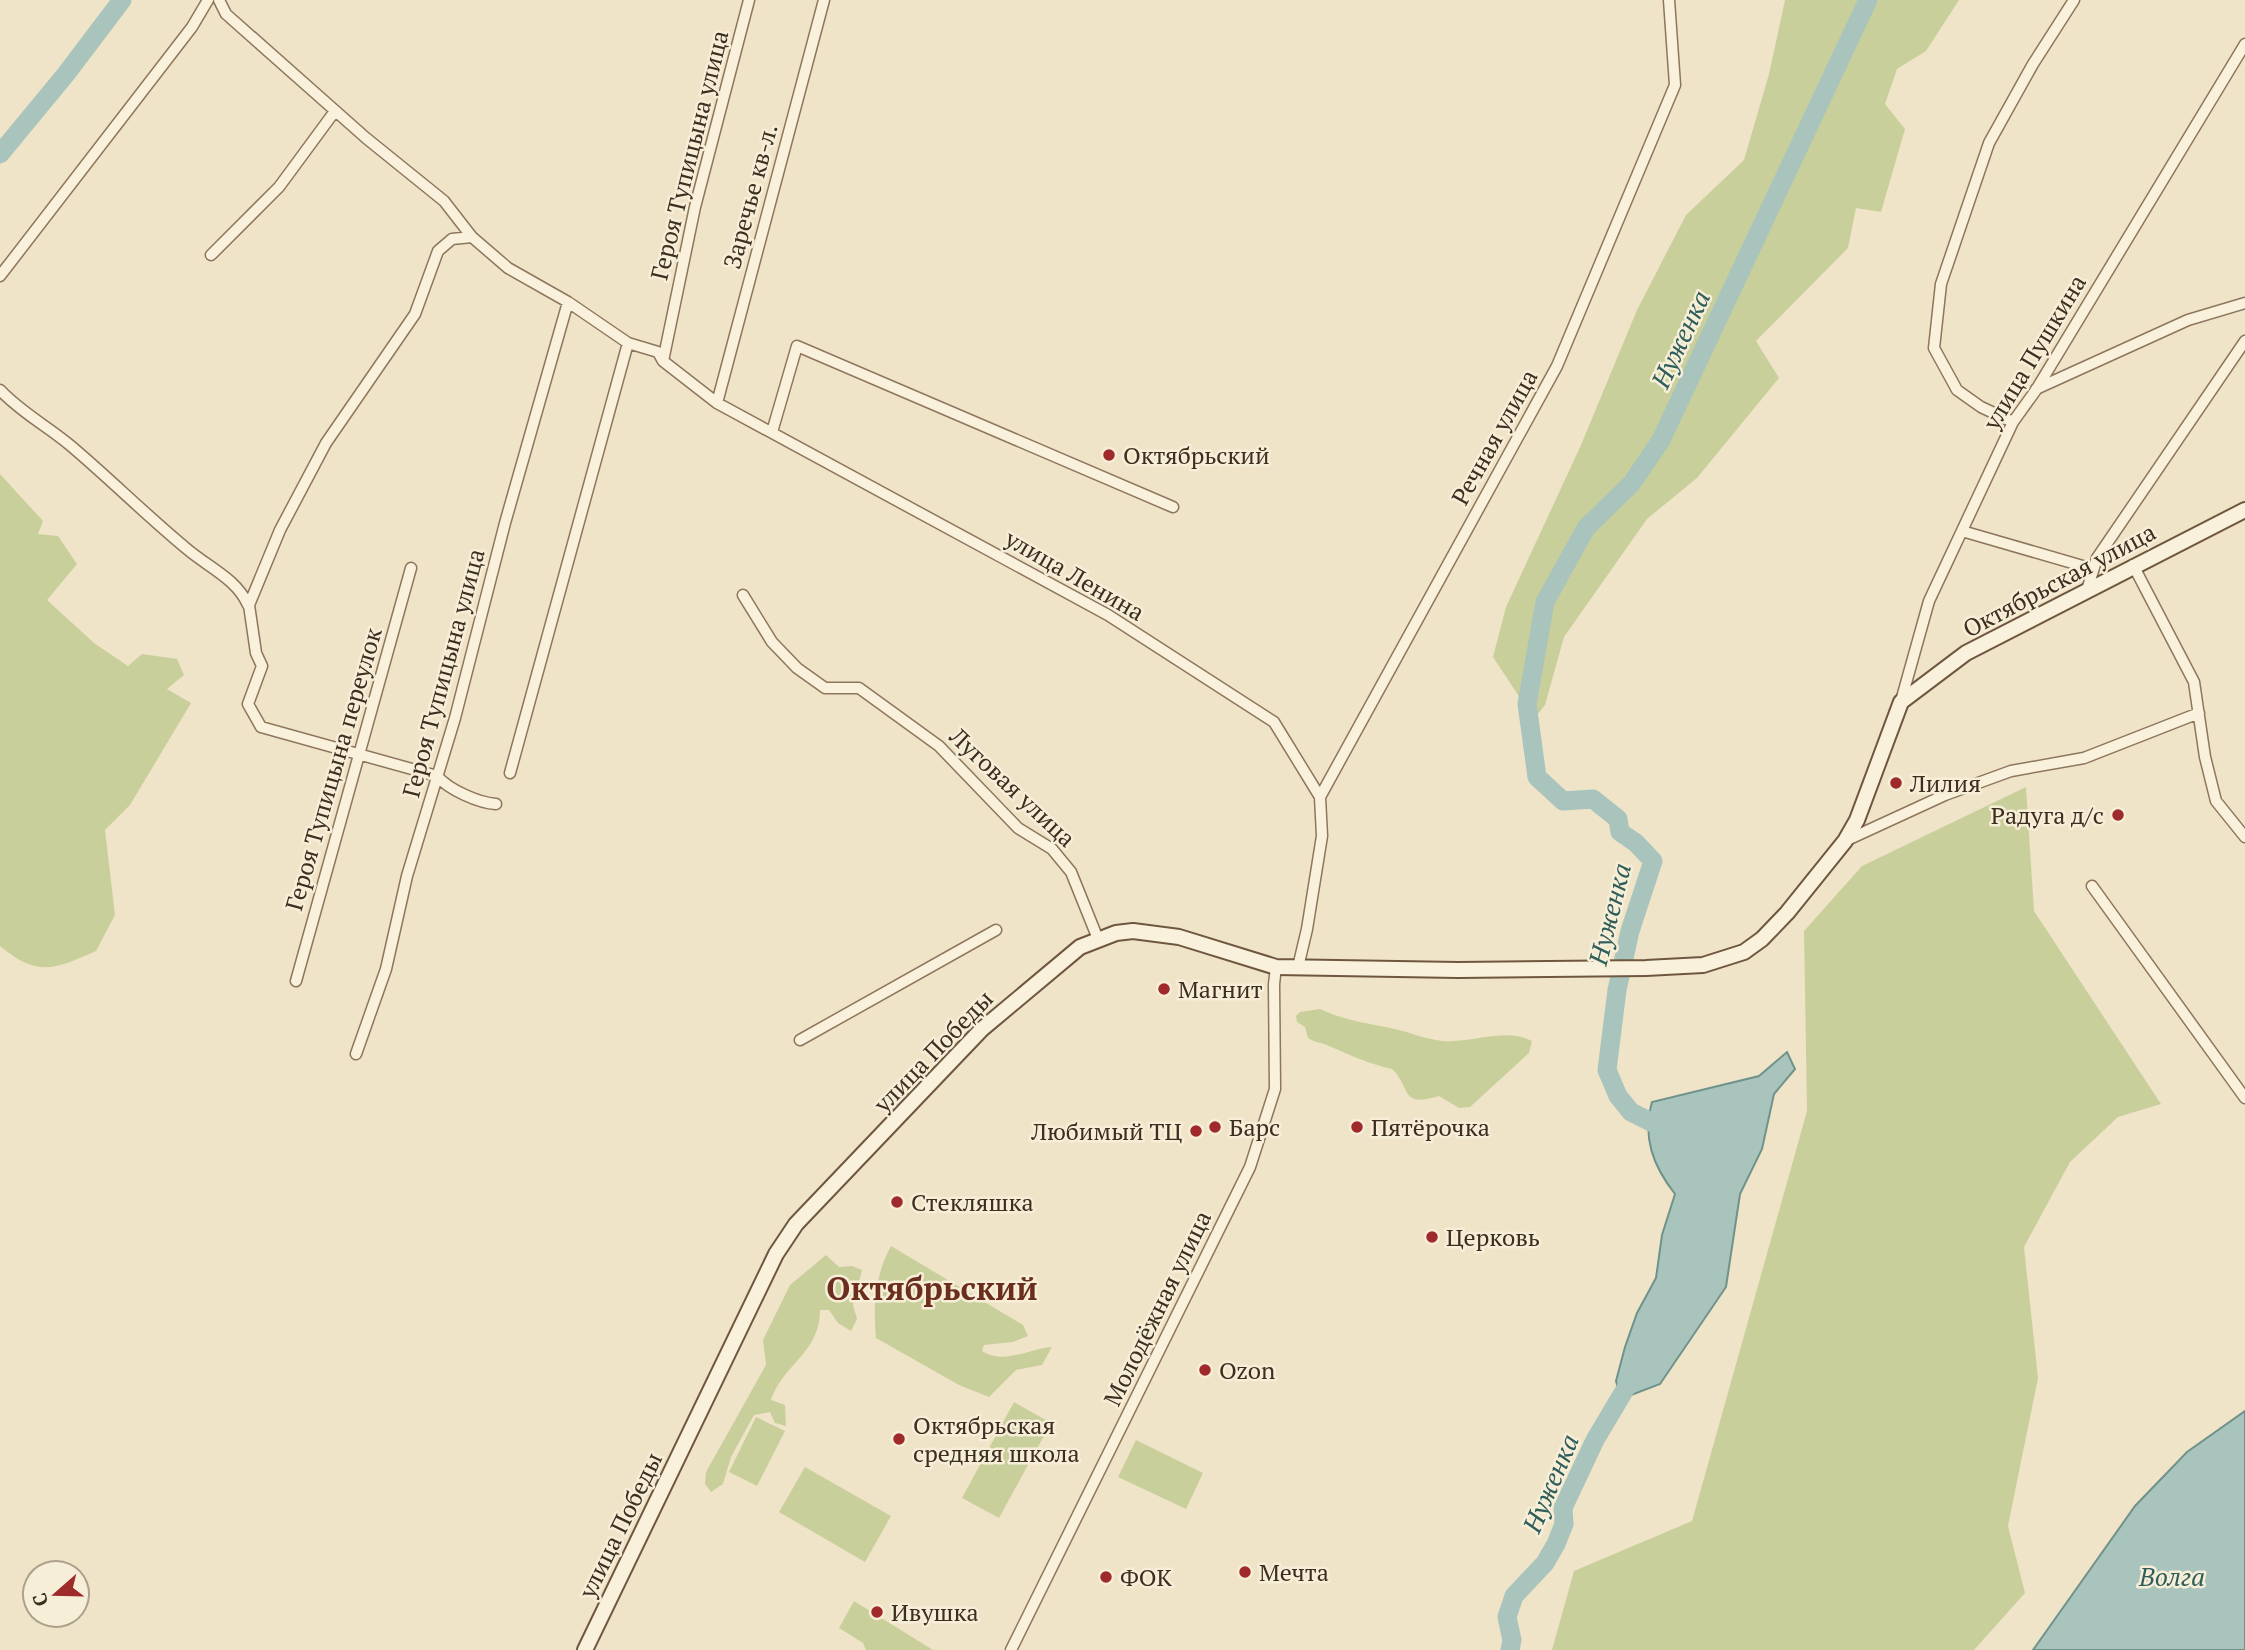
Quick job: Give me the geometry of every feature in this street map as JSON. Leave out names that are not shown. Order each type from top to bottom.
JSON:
[{"type":"street","points":[[0,275],[192,27],[208,0]]},
{"type":"street","name":"улица Ленина","points":[[219,0],[226,14],[335,111],[444,201],[472,237],[509,268],[568,302],[628,343],[658,352],[663,361],[717,403],[1108,615],[1274,722],[1320,797]]},
{"type":"street","name":"Героя Тупицына улица","points":[[663,361],[695,207],[749,0]]},
{"type":"street","name":"Заречье кв-л.","points":[[717,403],[824,0]]},
{"type":"street","name":"Речная улица","points":[[1320,797],[1557,366],[1675,85],[1669,0]]},
{"type":"street","points":[[2013,422],[1981,407],[1956,390],[1934,348],[1941,284],[1989,143],[2033,64],[2074,0]]},
{"type":"street","name":"улица Пушкина","points":[[1901,702],[1929,601],[2013,422],[2036,390],[2245,44]]},
{"type":"street","points":[[211,255],[279,187],[335,111]]},
{"type":"street","points":[[249,605],[280,530],[326,443],[415,314],[438,251],[452,239],[472,237]]},
{"type":"street","name":"Героя Тупицына улица","points":[[356,1054],[386,969],[407,876],[438,776],[568,302]]},
{"type":"street","points":[[2036,390],[2188,320],[2245,303]]},
{"type":"street","points":[[2087,590],[2097,558],[2245,341]]},
{"type":"street","points":[[510,773],[628,343]]},
{"type":"street","points":[[772,432],[797,346],[1173,507]]},
{"type":"street","points":[[0,390],[23,414],[67,443],[204,563],[241,587],[249,605],[256,653],[262,666],[248,704],[261,727],[438,776],[443,783],[484,803],[496,804]]},
{"type":"street","name":"Октябрьская улица","points":[[1901,702],[1966,653],[2133,565],[2245,510]]},
{"type":"street","points":[[1962,531],[2093,569]]},
{"type":"street","points":[[2133,565],[2194,682],[2205,757],[2216,801],[2245,837]]},
{"type":"street","name":"Героя Тупицына переулок","points":[[296,981],[411,568]]},
{"type":"street","name":"Луговая улица","points":[[743,596],[772,642],[797,668],[825,688],[859,688],[939,746],[1018,828],[1052,849],[1071,872],[1098,939]]},
{"type":"street","name":"улица Победы","points":[[585,1650],[776,1254],[796,1224],[982,1029],[1059,963],[1098,939],[1133,931],[1157,933],[1276,967],[1589,969],[1703,965],[1744,951],[1762,939],[1787,913],[1845,841],[1857,820],[1901,702]]},
{"type":"street","points":[[1845,841],[1945,794],[2011,771],[2084,758],[2199,713]]},
{"type":"street","points":[[1298,967],[1322,836],[1320,797]]},
{"type":"street","points":[[2092,886],[2245,1098]]},
{"type":"street","points":[[800,1040],[996,930]]},
{"type":"street","name":"Молодёжная улица","points":[[1011,1650],[1250,1167],[1275,1089],[1273,984],[1276,967]]},
{"type":"green space","points":[[1785,0],[1959,0],[1926,51],[1897,69],[1885,104],[1905,129],[1881,212],[1856,208],[1848,248],[1756,341],[1779,378],[1697,478],[1647,519],[1564,637],[1545,705],[1534,719],[1493,657],[1506,607],[1581,445],[1637,310],[1686,215],[1744,160],[1769,74]]},
{"type":"green space","points":[[0,474],[43,521],[38,534],[58,536],[77,564],[47,600],[94,643],[128,666],[142,654],[177,659],[184,675],[167,689],[191,703],[130,805],[105,830],[115,915],[96,951],[58,966],[25,963],[0,946]]},
{"type":"green space","points":[[2026,787],[2034,911],[2161,1104],[2118,1117],[2070,1162],[2024,1247],[2038,1378],[2008,1526],[2025,1593],[1974,1650],[1552,1650],[1574,1571],[1692,1521],[1807,1111],[1804,931],[1862,866]]},
{"type":"green space","points":[[1320,1009],[1350,1020],[1436,1040],[1460,1041],[1510,1035],[1532,1041],[1529,1053],[1470,1107],[1459,1108],[1439,1096],[1418,1100],[1412,1098],[1392,1069],[1308,1038],[1305,1027],[1297,1022],[1296,1016],[1300,1012]]},
{"type":"green space","points":[[901,1074],[913,1096],[897,1113]]},
{"type":"green space","points":[[891,1246],[1023,1325],[1028,1336],[1013,1342],[984,1345],[982,1351],[999,1357],[1052,1347],[1042,1365],[1016,1370],[989,1397],[959,1385],[876,1338],[876,1290],[881,1268]]},
{"type":"green space","points":[[826,1255],[839,1267],[852,1266],[862,1270],[853,1305],[857,1319],[851,1331],[838,1323],[829,1310],[820,1310],[814,1337],[784,1377],[771,1400],[785,1405],[786,1426],[775,1423],[770,1412],[754,1415],[731,1457],[723,1484],[711,1492],[705,1484],[706,1472],[766,1365],[763,1340],[790,1285]]},
{"type":"green space","points":[[1014,1402],[1051,1423],[999,1518],[962,1498]]},
{"type":"green space","points":[[756,1417],[785,1431],[757,1486],[729,1472]]},
{"type":"green space","points":[[1136,1440],[1203,1473],[1186,1509],[1118,1477]]},
{"type":"green space","points":[[805,1467],[891,1516],[865,1562],[779,1512]]},
{"type":"green space","points":[[854,1601],[933,1650],[866,1650],[863,1643],[839,1628]]},
{"type":"water","points":[[1787,1052],[1795,1069],[1774,1094],[1762,1149],[1740,1194],[1726,1287],[1660,1384],[1621,1399],[1616,1381],[1637,1313],[1656,1278],[1662,1235],[1675,1194],[1655,1162],[1649,1139],[1652,1102],[1759,1076]]},
{"type":"water","name":"Волга","points":[[2245,1411],[2245,1650],[2033,1650],[2135,1506],[2187,1452]]},
{"type":"waterway","name":"Нуженка","points":[[0,154],[122,0]]},
{"type":"waterway","name":"Нуженка","points":[[1669,1131],[1631,1112],[1618,1096],[1607,1070],[1617,990],[1630,931],[1653,861],[1636,843],[1620,832],[1618,819],[1593,799],[1563,801],[1537,777],[1527,704],[1545,602],[1586,528],[1632,483],[1661,440],[1868,0]]},
{"type":"waterway","name":"Нуженка","points":[[1510,1650],[1512,1640],[1507,1617],[1514,1596],[1545,1563],[1556,1544],[1564,1524],[1563,1508],[1595,1440],[1633,1376]]},
{"type":"place","name":"Октябрьский","points":[[1109,455]]},
{"type":"place","name":"Лилия","points":[[1896,783]]},
{"type":"place","name":"Радуга д/с","points":[[2118,815]]},
{"type":"place","name":"Магнит","points":[[1164,989]]},
{"type":"place","name":"Барс","points":[[1215,1127]]},
{"type":"place","name":"Пятёрочка","points":[[1357,1127]]},
{"type":"place","name":"Любимый ТЦ","points":[[1196,1131]]},
{"type":"place","name":"Стекляшка","points":[[897,1202]]},
{"type":"place","name":"Церковь","points":[[1432,1237]]},
{"type":"place","name":"Ozon","points":[[1205,1370]]},
{"type":"place","name":"Октябрьская средняя школа","points":[[899,1439]]},
{"type":"place","name":"Мечта","points":[[1245,1572]]},
{"type":"place","name":"ФОК","points":[[1106,1577]]},
{"type":"place","name":"Ивушка","points":[[877,1612]]},
{"type":"district","name":"Октябрьский","points":[[932,1288]]}]
